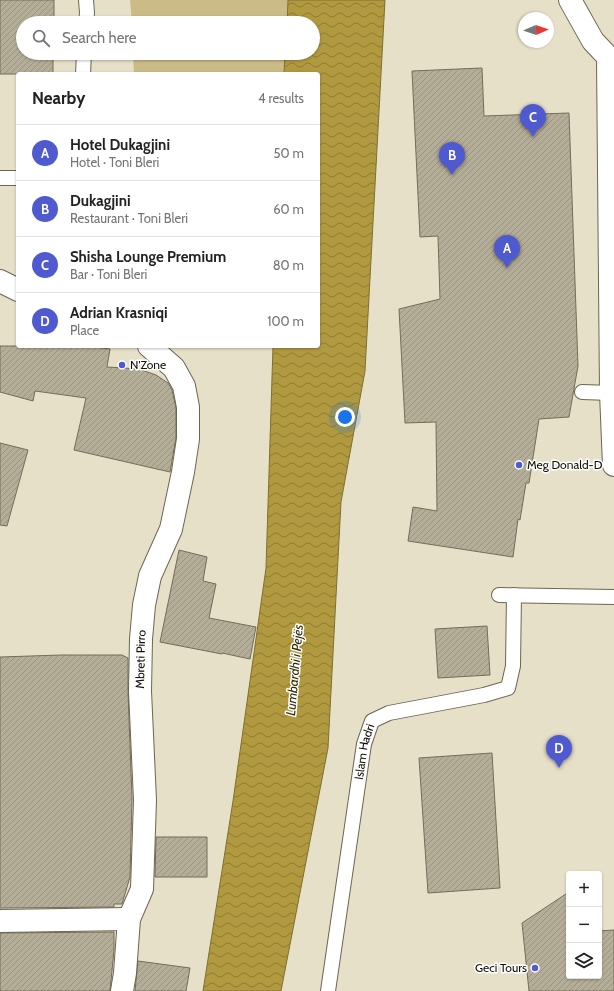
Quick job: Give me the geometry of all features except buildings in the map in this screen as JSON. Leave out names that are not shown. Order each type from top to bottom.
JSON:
[{"type":"street","points":[[570,0],[593,41],[611,61],[614,465]]},
{"type":"street","points":[[0,281],[16,289]]},
{"type":"street","name":"Mbreti Pirro","points":[[122,991],[125,973],[129,919],[142,889],[145,800],[140,691],[141,639],[144,605],[150,576],[171,529],[183,472],[188,438],[188,407],[184,386],[174,368],[151,348]]},
{"type":"street","points":[[0,922],[129,919]]},
{"type":"lane","points":[[86,0],[87,16]]},
{"type":"lane","points":[[83,72],[84,60]]},
{"type":"lane","points":[[0,178],[16,178]]},
{"type":"lane","points":[[582,392],[613,393]]},
{"type":"lane","points":[[499,595],[614,597]]},
{"type":"lane","name":"Islam Hadri","points":[[328,991],[364,744],[372,721],[389,713],[508,688],[513,666],[514,595]]},
{"type":"shaded area","points":[[130,0],[288,0],[287,16],[131,16]]},
{"type":"shaded area","points":[[133,60],[285,60],[284,72],[134,72]]},
{"type":"water","name":"Lumbardhi i Pejës","points":[[288,0],[385,0],[365,371],[341,502],[328,748],[281,991],[203,991],[233,801],[266,568],[273,348],[320,348],[320,72],[284,72],[285,60],[320,60],[320,16],[287,16]]},
{"type":"place","name":"Shisha Lounge Premium","points":[[533,137]]},
{"type":"place","name":"Dukagjini","points":[[452,175]]},
{"type":"place","name":"Hotel Dukagjini","points":[[507,268]]},
{"type":"place","name":"N'Zone","points":[[122,365]]},
{"type":"place","name":"Meg Donald-D","points":[[519,465]]},
{"type":"place","name":"Adrian Krasniqi","points":[[559,768]]},
{"type":"place","name":"Geci Tours","points":[[535,968]]}]
